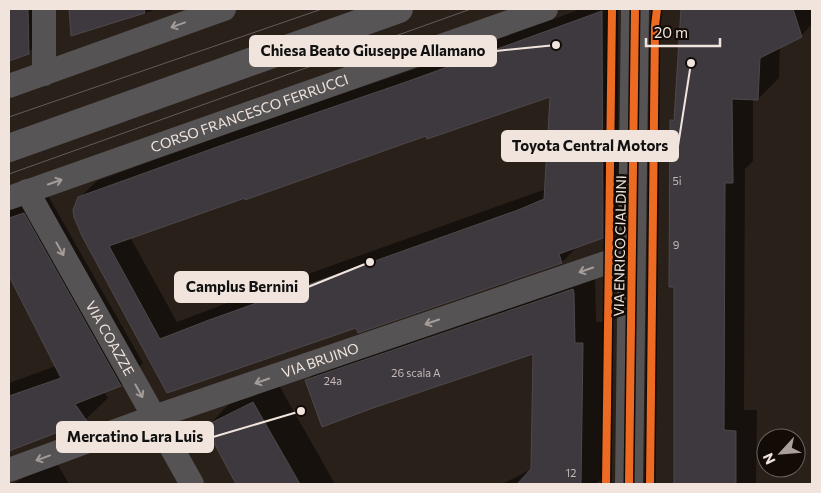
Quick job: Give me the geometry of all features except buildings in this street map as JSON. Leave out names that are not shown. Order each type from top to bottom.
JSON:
[{"type":"main road","points":[[9,148],[399,9]]},
{"type":"street","points":[[44,9],[44,74]]},
{"type":"street","points":[[9,86],[224,9]]},
{"type":"street","name":"CORSO FRANCESCO FERRUCCI","points":[[18,195],[546,9]]},
{"type":"street","name":"VIA ENRICO CIALDINI","points":[[629,484],[635,9]]},
{"type":"street","name":"VIA COAZZE","points":[[18,195],[154,417],[192,484]]},
{"type":"street","name":"VIA BRUINO","points":[[9,470],[154,417],[632,254]]},
{"type":"tram line","points":[[9,117],[322,9]]},
{"type":"tram line","points":[[9,174],[471,9]]},
{"type":"cycle path","points":[[606,484],[612,9]]},
{"type":"cycle path","points":[[629,484],[635,9]]},
{"type":"cycle path","points":[[650,484],[655,26],[657,9]]},
{"type":"place","name":"Chiesa Beato Giuseppe Allamano","points":[[556,45]]},
{"type":"place","name":"Toyota Central Motors","points":[[691,63]]},
{"type":"place","name":"Camplus Bernini","points":[[370,262]]},
{"type":"place","name":"Mercatino Lara Luis","points":[[301,411]]}]
